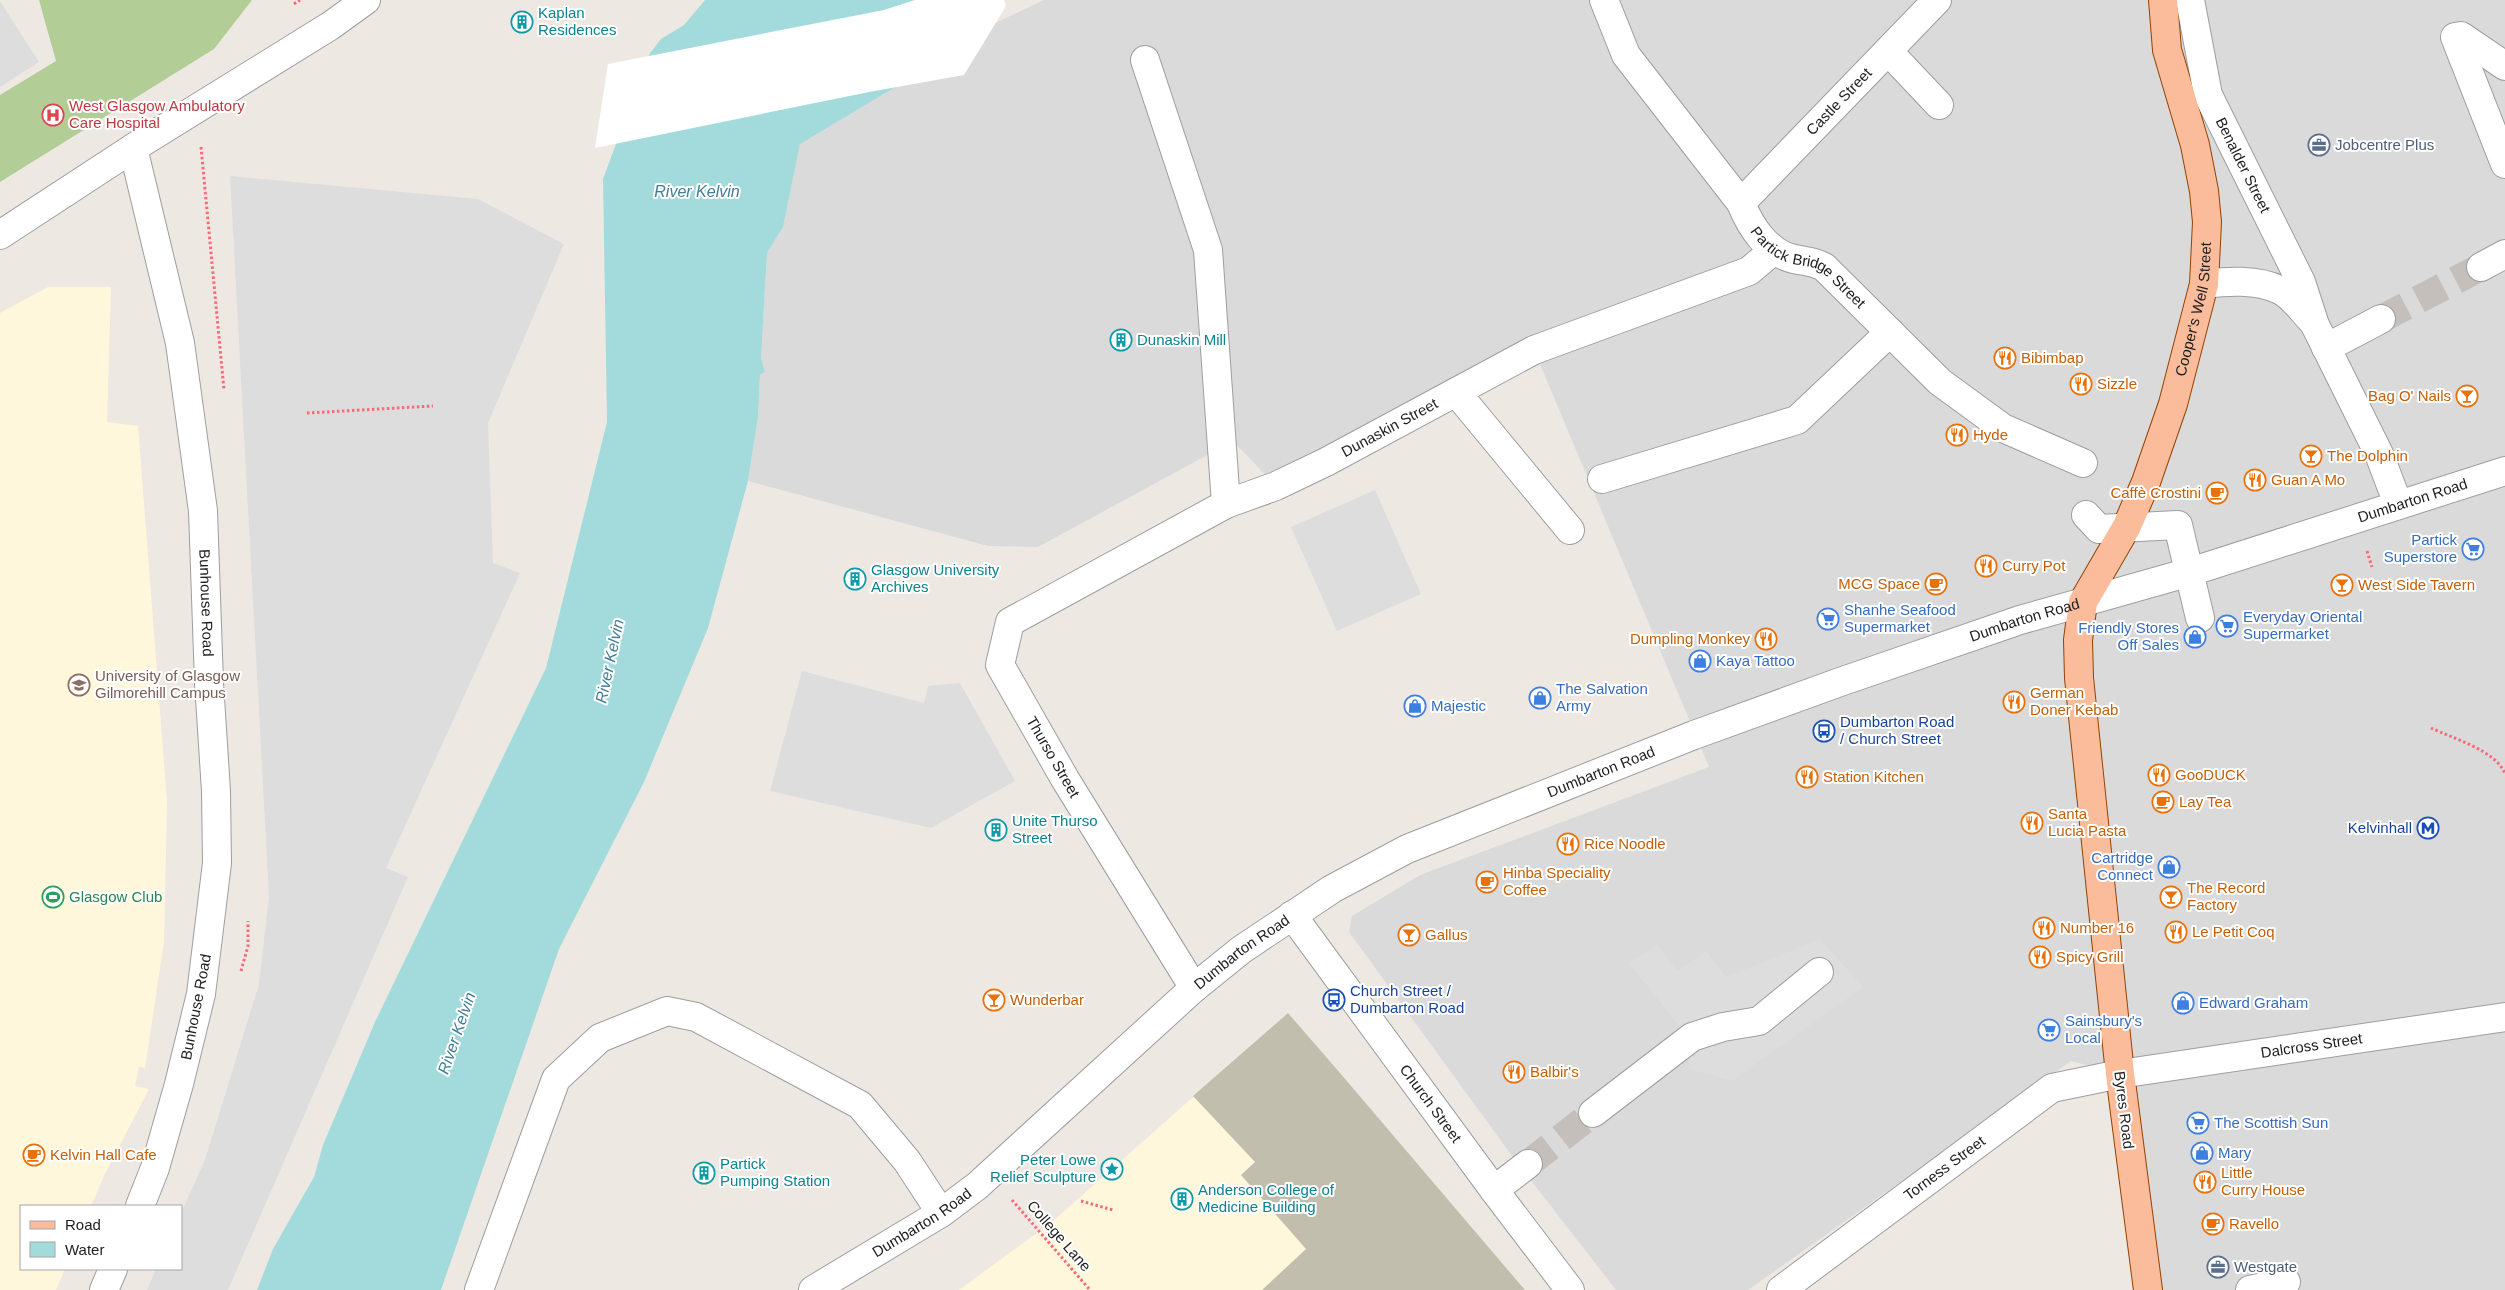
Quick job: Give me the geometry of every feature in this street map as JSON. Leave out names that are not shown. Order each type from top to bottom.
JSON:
[{"type":"main road","name":"Cooper's Well Street","points":[[2083,602],[2127,526],[2146,482],[2173,404],[2204,284],[2207,222],[2204,191],[2195,145],[2167,50],[2163,0]]},
{"type":"main road","name":"Byres Road","points":[[2083,602],[2078,640],[2079,678],[2120,1074],[2148,1290]]},
{"type":"street","points":[[0,234],[133,148],[330,26],[366,0]]},
{"type":"street","name":"Partick Bridge Street","points":[[1604,0],[1626,55],[1741,203],[1749,223],[1774,250],[1793,259],[1810,260],[1824,266],[1940,382],[2003,428],[2084,463]]},
{"type":"street","name":"Castle Street","points":[[1741,203],[1937,0]]},
{"type":"street","name":"Benalder Street","points":[[2190,0],[2208,95],[2301,282],[2321,336],[2382,459],[2398,504]]},
{"type":"street","points":[[2505,66],[2460,36],[2455,38],[2505,164]]},
{"type":"street","points":[[1888,51],[1939,105]]},
{"type":"street","points":[[1145,60],[1208,250],[1226,504]]},
{"type":"street","name":"Bunhouse Road","points":[[133,148],[180,343],[202,501],[216,800],[217,862],[201,994],[179,1084],[155,1168],[140,1205]]},
{"type":"street","name":"Dunaskin Street","points":[[1010,622],[1226,504],[1276,486],[1326,462],[1534,350],[1749,271],[1774,250]]},
{"type":"street","points":[[2481,267],[2505,254]]},
{"type":"street","name":"Benalder Street","points":[[2204,284],[2233,281],[2265,286],[2281,291],[2321,336]]},
{"type":"street","points":[[2321,336],[2381,319]]},
{"type":"street","points":[[1602,479],[1797,420],[1890,332]]},
{"type":"street","points":[[1456,392],[1570,530]]},
{"type":"street","name":"Dumbarton Road","points":[[812,1290],[941,1213],[990,1174],[1194,988],[1241,950],[1356,874],[1416,845],[1712,729],[2020,620],[2190,572],[2505,471]]},
{"type":"street","points":[[2086,514],[2100,529],[2127,526],[2178,525],[2200,618]]},
{"type":"street","name":"Thurso Street","points":[[1010,622],[1000,665],[1065,779],[1194,988]]},
{"type":"street","name":"Church Street","points":[[1292,915],[1570,1290]]},
{"type":"street","points":[[1593,1113],[1692,1037],[1723,1027],[1759,1021],[1819,972]]},
{"type":"street","points":[[480,1290],[556,1079],[600,1038],[667,1011],[696,1017],[860,1105],[907,1161],[941,1213]]},
{"type":"street","name":"Dalcross Street","points":[[2120,1074],[2505,1018]]},
{"type":"street","name":"Torness Street","points":[[1782,1290],[2052,1088],[2120,1074]]},
{"type":"street","points":[[1494,1190],[1528,1164]]},
{"type":"street","points":[[104,1290],[113,1270]]},
{"type":"street","points":[[2250,1290],[2286,1282]]},
{"type":"path","points":[[307,413],[433,406]]},
{"type":"path","points":[[2431,728],[2488,754],[2502,766],[2505,774]]},
{"type":"path","name":"College Lane","points":[[990,1174],[1090,1290]]},
{"type":"path","points":[[1081,1201],[1113,1210]]},
{"type":"shaded area","points":[[1044,0],[2505,0],[2505,1290],[2148,1290],[2120,1074],[2071,1061],[1748,1290],[1616,1290],[1515,1160],[1349,932],[1352,916],[1420,875],[1709,767],[1534,350],[1276,486],[1233,441],[1038,547],[988,546],[748,481],[758,417],[760,375],[765,372],[761,358],[767,253],[783,227],[800,143],[919,73],[980,30]]},
{"type":"shaded area","points":[[0,1],[39,62],[0,87]]},
{"type":"shaded area","points":[[230,176],[478,199],[564,244],[488,423],[493,563],[520,573],[386,868],[408,877],[228,1290],[147,1290],[156,1270],[182,1270],[182,1211],[205,1160],[259,984],[269,896]]},
{"type":"shaded area","name":"University of Glasgow Gilmorehill Campus","points":[[48,287],[111,287],[107,422],[138,426],[167,802],[164,942],[145,1068],[139,1067],[135,1086],[149,1089],[104,1176],[91,1205],[20,1205],[20,1270],[65,1270],[56,1290],[0,1290],[0,313]]},
{"type":"shaded area","points":[[1375,490],[1421,594],[1337,631],[1291,527]]},
{"type":"shaded area","points":[[802,671],[924,703],[928,686],[960,683],[1015,781],[931,828],[770,791]]},
{"type":"shaded area","points":[[1820,939],[1863,987],[1732,1081],[1688,1069],[1693,1043],[1629,963],[1658,945],[1677,971],[1706,951],[1726,977]]},
{"type":"shaded area","points":[[1288,1013],[1525,1290],[959,1290],[1052,1222]]},
{"type":"shaded area","points":[[1288,1013],[1525,1290],[1262,1290],[1306,1249],[1241,1175],[1255,1162],[1193,1096]]},
{"type":"green space","name":"West Glasgow Ambulatory Care Hospital","points":[[39,0],[252,0],[214,49],[0,182],[0,95],[56,61]]},
{"type":"water","name":"River Kelvin","points":[[705,0],[930,0],[919,73],[800,144],[783,227],[767,253],[761,358],[765,372],[760,375],[758,417],[748,481],[708,628],[644,782],[559,949],[441,1290],[257,1290],[273,1249],[314,1177],[323,1145],[375,1022],[546,668],[607,422],[603,179],[650,53],[661,39],[684,25]]},
{"type":"pier","points":[[915,0],[1004,0],[1006,6],[964,75],[869,92],[595,148],[608,64],[884,10]]},
{"type":"tunnel","points":[[2381,319],[2481,267]]},
{"type":"tunnel","points":[[1528,1164],[1593,1113]]},
{"type":"place","name":"Kaplan Residences","points":[[522,22]]},
{"type":"place","name":"West Glasgow Ambulatory Care Hospital","points":[[53,115]]},
{"type":"place","name":"Jobcentre Plus","points":[[2319,145]]},
{"type":"place","name":"Dunaskin Mill","points":[[1121,340]]},
{"type":"place","name":"Bibimbap","points":[[2005,358]]},
{"type":"place","name":"Sizzle","points":[[2081,384]]},
{"type":"place","name":"Bag O' Nails","points":[[2467,396]]},
{"type":"place","name":"Hyde","points":[[1957,435]]},
{"type":"place","name":"The Dolphin","points":[[2311,456]]},
{"type":"place","name":"Guan A Mo","points":[[2255,480]]},
{"type":"place","name":"Caffè Crostini","points":[[2217,493]]},
{"type":"place","name":"Partick Superstore","points":[[2473,549]]},
{"type":"place","name":"Curry Pot","points":[[1986,566]]},
{"type":"place","name":"Glasgow University Archives","points":[[855,579]]},
{"type":"place","name":"MCG Space","points":[[1936,584]]},
{"type":"place","name":"West Side Tavern","points":[[2342,585]]},
{"type":"place","name":"Shanhe Seafood Supermarket","points":[[1828,619]]},
{"type":"place","name":"Everyday Oriental Supermarket","points":[[2227,626]]},
{"type":"place","name":"Friendly Stores Off Sales","points":[[2195,637]]},
{"type":"place","name":"Dumpling Monkey","points":[[1766,639]]},
{"type":"place","name":"Kaya Tattoo","points":[[1700,661]]},
{"type":"place","name":"University of Glasgow Gilmorehill Campus","points":[[79,685]]},
{"type":"place","name":"The Salvation Army","points":[[1540,698]]},
{"type":"place","name":"German Doner Kebab","points":[[2014,702]]},
{"type":"place","name":"Majestic","points":[[1415,706]]},
{"type":"place","name":"Dumbarton Road / Church Street","points":[[1824,731]]},
{"type":"place","name":"GooDUCK","points":[[2159,775]]},
{"type":"place","name":"Station Kitchen","points":[[1807,777]]},
{"type":"place","name":"Lay Tea","points":[[2163,802]]},
{"type":"place","name":"Santa Lucia Pasta","points":[[2032,823]]},
{"type":"place","name":"Kelvinhall","points":[[2428,828]]},
{"type":"place","name":"Unite Thurso Street","points":[[996,830]]},
{"type":"place","name":"Rice Noodle","points":[[1568,844]]},
{"type":"place","name":"Cartridge Connect","points":[[2169,867]]},
{"type":"place","name":"Hinba Speciality Coffee","points":[[1487,882]]},
{"type":"place","name":"Glasgow Club","points":[[53,897]]},
{"type":"place","name":"The Record Factory","points":[[2171,897]]},
{"type":"place","name":"Number 16","points":[[2044,928]]},
{"type":"place","name":"Le Petit Coq","points":[[2176,932]]},
{"type":"place","name":"Gallus","points":[[1409,935]]},
{"type":"place","name":"Spicy Grill","points":[[2040,957]]},
{"type":"place","name":"Wunderbar","points":[[994,1000]]},
{"type":"place","name":"Church Street / Dumbarton Road","points":[[1334,1000]]},
{"type":"place","name":"Edward Graham","points":[[2183,1003]]},
{"type":"place","name":"Sainsbury's Local","points":[[2049,1030]]},
{"type":"place","name":"Balbir's","points":[[1514,1072]]},
{"type":"place","name":"The Scottish Sun","points":[[2198,1123]]},
{"type":"place","name":"Mary","points":[[2202,1153]]},
{"type":"place","name":"Kelvin Hall Cafe","points":[[34,1155]]},
{"type":"place","name":"Peter Lowe Relief Sculpture","points":[[1112,1169]]},
{"type":"place","name":"Partick Pumping Station","points":[[704,1173]]},
{"type":"place","name":"Little Curry House","points":[[2205,1182]]},
{"type":"place","name":"Anderson College of Medicine Building","points":[[1182,1199]]},
{"type":"place","name":"Ravello","points":[[2213,1224]]},
{"type":"place","name":"Westgate","points":[[2218,1267]]}]
